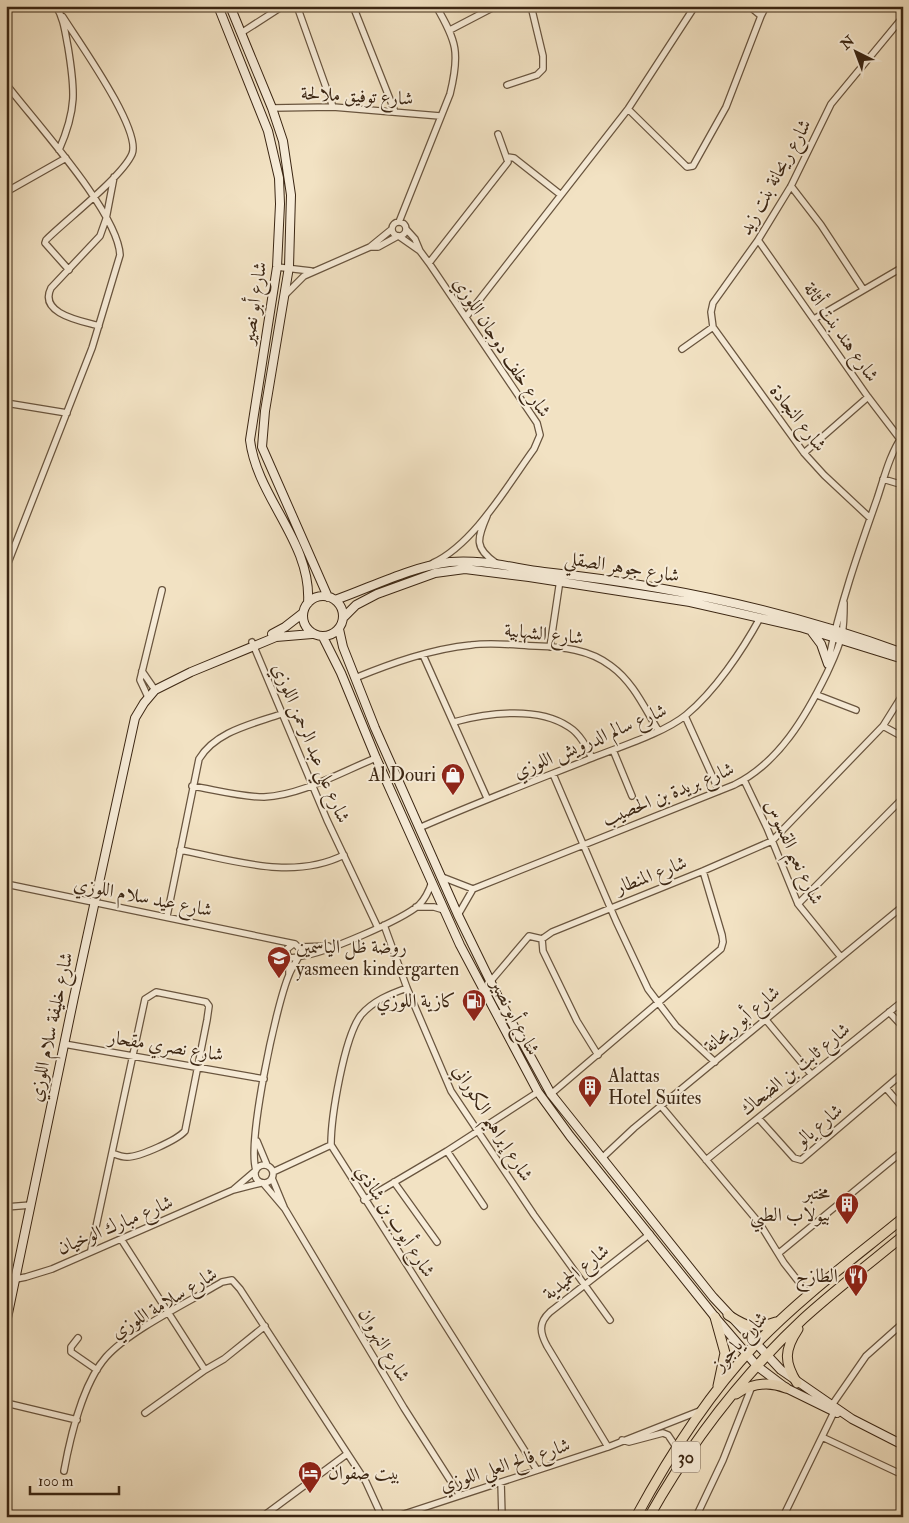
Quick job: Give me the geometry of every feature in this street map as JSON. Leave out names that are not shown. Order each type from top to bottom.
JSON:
[{"type":"main road","name":"شارع أبو نصير","points":[[218,6],[250,84],[276,156],[280,204],[277,266],[250,440],[254,460],[306,571],[308,603]]},
{"type":"main road","name":"شارع أبو نصير","points":[[230,6],[272,108],[283,141],[288,165],[291,213],[289,268],[265,411],[262,447],[272,473],[331,598]]},
{"type":"main road","name":"شارع جوهر الصقلي","points":[[331,598],[422,568],[456,562],[498,565],[690,602],[811,630],[833,633]]},
{"type":"main road","name":"شارع جوهر الصقلي","points":[[343,618],[356,605],[370,597],[441,572],[465,569],[561,577],[700,597],[833,633],[903,659]]},
{"type":"main road","points":[[317,597],[331,598],[340,605],[343,618],[339,629],[329,636],[323,637],[312,634],[306,627],[303,613],[308,603],[317,597]]},
{"type":"main road","name":"شارع خليفة سلام اللوزي","points":[[6,1323],[130,737],[134,710],[147,695],[170,677],[253,644],[279,631],[303,613]]},
{"type":"main road","name":"شارع أبو نصير","points":[[339,629],[355,678],[458,915],[490,982],[551,1094],[728,1315],[767,1356],[797,1383],[833,1409]]},
{"type":"main road","points":[[811,630],[821,644],[828,667]]},
{"type":"main road","name":"شارع خليفة سلام اللوزي","points":[[253,644],[286,635],[312,634]]},
{"type":"main road","name":"شارع جوهر الصقلي","points":[[842,636],[903,653]]},
{"type":"main road","name":"شارع أبو نصير","points":[[323,637],[342,673],[376,758],[444,910],[479,984],[538,1092],[570,1136],[715,1317],[757,1366],[786,1388],[833,1409]]},
{"type":"main road","name":"شارع ياجوز","points":[[636,1517],[676,1447],[747,1354],[781,1320],[903,1218]]},
{"type":"main road","name":"شارع ياجوز","points":[[649,1517],[688,1453],[728,1400],[757,1366],[804,1318],[903,1236]]},
{"type":"main road","points":[[728,1315],[746,1326],[754,1328],[781,1320]]},
{"type":"main road","points":[[715,1317],[725,1353],[723,1372],[715,1395]]},
{"type":"main road","points":[[797,1383],[789,1369],[787,1351],[804,1318]]},
{"type":"main road","points":[[728,1400],[752,1386],[774,1384],[786,1388]]},
{"type":"main road","points":[[833,1409],[903,1445]]},
{"type":"street","points":[[56,6],[112,95],[134,142],[131,156],[114,177],[46,240],[45,243],[48,249],[69,270]]},
{"type":"street","points":[[242,33],[283,6]]},
{"type":"street","points":[[297,6],[333,107]]},
{"type":"street","points":[[353,6],[395,112]]},
{"type":"street","points":[[285,295],[299,279],[370,247],[399,222],[450,94],[456,63],[455,46],[450,30],[436,6]]},
{"type":"street","points":[[450,30],[496,6]]},
{"type":"street","points":[[506,85],[537,75],[543,68],[543,56],[531,6]]},
{"type":"street","points":[[466,317],[628,109],[695,6]]},
{"type":"street","points":[[749,6],[760,16]]},
{"type":"street","points":[[628,109],[687,167],[693,166],[726,106],[760,16],[766,6]]},
{"type":"street","points":[[59,150],[68,129],[74,103],[74,77],[63,17]]},
{"type":"street","name":"شارع ريحانة بنت زيد","points":[[713,327],[710,312],[713,303],[758,240],[791,186],[831,104],[903,17]]},
{"type":"street","points":[[6,84],[66,158],[118,240],[120,255],[99,326],[6,568]]},
{"type":"street","name":"شارع توفيق ملالحة","points":[[272,108],[333,107],[440,116]]},
{"type":"street","points":[[429,263],[505,166],[508,157],[498,134]]},
{"type":"street","points":[[508,157],[514,158],[561,195]]},
{"type":"street","points":[[6,192],[66,158]]},
{"type":"street","points":[[99,326],[67,317],[55,309],[49,301],[48,294],[95,244],[106,219],[114,177]]},
{"type":"street","points":[[791,186],[822,226],[863,289]]},
{"type":"street","points":[[370,247],[378,247],[399,236],[406,227],[405,210]]},
{"type":"street","points":[[399,222],[406,227]]},
{"type":"street","name":"شارع خلف دوجان اللوزي","points":[[406,227],[415,239],[420,251],[525,404],[539,429],[538,442],[534,449],[490,510],[452,552],[422,568]]},
{"type":"street","name":"شارع خلف دوجان اللوزي","points":[[392,229],[393,234],[399,236],[420,251]]},
{"type":"street","name":"شارع هند بنت أثاثة","points":[[758,240],[868,397],[901,437]]},
{"type":"street","points":[[277,266],[313,272]]},
{"type":"street","points":[[814,319],[903,267]]},
{"type":"street","points":[[682,349],[713,327]]},
{"type":"street","name":"شارع النجادة","points":[[713,327],[804,453],[824,475],[870,518]]},
{"type":"street","points":[[804,453],[868,397]]},
{"type":"street","points":[[6,403],[67,413]]},
{"type":"street","points":[[842,636],[844,603],[883,479],[901,437]]},
{"type":"street","points":[[883,479],[903,485]]},
{"type":"street","name":"شارع خلف دوجان اللوزي","points":[[490,510],[480,533],[479,544],[487,557],[498,565]]},
{"type":"street","points":[[550,647],[561,577]]},
{"type":"street","points":[[147,695],[140,684],[162,590]]},
{"type":"street","name":"شارع بريدة بن الحصيب","points":[[828,667],[833,633],[844,603]]},
{"type":"street","name":"شارع سالم الدرويش اللوزي","points":[[419,828],[487,798],[613,750],[685,716],[732,662],[760,618]]},
{"type":"street","name":"شارع بريدة بن الحصيب","points":[[473,889],[583,843],[744,780],[770,758],[793,733],[818,695],[842,636]]},
{"type":"street","name":"شارع علي عبد الرحمن اللوزي","points":[[253,644],[281,714],[378,928]]},
{"type":"street","name":"شارع الشهابية","points":[[355,678],[388,665],[472,644],[550,647],[586,652],[612,666],[628,682],[658,730]]},
{"type":"street","points":[[423,655],[487,798]]},
{"type":"street","points":[[142,671],[154,689]]},
{"type":"street","points":[[772,840],[883,726],[903,694]]},
{"type":"street","points":[[818,695],[856,710]]},
{"type":"street","points":[[454,722],[506,713],[554,720],[568,726],[576,733],[592,758]]},
{"type":"street","points":[[167,916],[199,759],[214,742],[226,735],[281,714]]},
{"type":"street","points":[[685,716],[719,791]]},
{"type":"street","points":[[883,726],[903,737]]},
{"type":"street","points":[[613,750],[632,796]]},
{"type":"street","points":[[192,786],[262,797],[281,794],[312,784],[376,758]]},
{"type":"street","points":[[553,774],[642,977],[657,1002],[676,1026],[715,1062]]},
{"type":"street","name":"شارع نعيم القسوس","points":[[744,780],[772,840],[784,876],[798,904],[840,956]]},
{"type":"street","points":[[798,904],[903,798]]},
{"type":"street","name":"شارع المنطار","points":[[490,982],[529,937],[542,939],[552,932],[610,907],[703,871],[772,840]]},
{"type":"street","points":[[180,850],[282,869],[314,866],[344,855]]},
{"type":"street","name":"شارع المنطار","points":[[657,1002],[717,954],[723,946],[720,927],[703,871]]},
{"type":"street","points":[[442,877],[473,889],[458,915]]},
{"type":"street","points":[[288,954],[299,957],[384,925],[416,907],[426,897],[432,882]]},
{"type":"street","name":"شارع عيد سلام اللوزي","points":[[7,884],[94,903],[167,916],[300,947]]},
{"type":"street","points":[[416,907],[434,907],[444,910]]},
{"type":"street","name":"شارع أبو ريحانة","points":[[602,1158],[840,956],[901,910]]},
{"type":"street","name":"شارع إبراهيم الكوراني","points":[[384,925],[407,988],[451,1091],[534,1215],[586,1284],[610,1320]]},
{"type":"street","points":[[542,939],[543,951],[578,1021],[598,1054]]},
{"type":"street","name":"شارع عيد سلام اللوزي","points":[[274,941],[288,954]]},
{"type":"street","points":[[292,945],[288,954],[289,974],[264,1078],[256,1136],[255,1177],[262,1183],[269,1182],[273,1175],[330,1145],[343,1067],[356,1022],[373,1004],[407,988]]},
{"type":"street","points":[[289,974],[299,957],[300,947],[330,946]]},
{"type":"street","points":[[91,1250],[145,999],[156,992],[204,1001],[208,1004],[208,1010],[185,1131],[175,1138],[131,1157],[112,1153]]},
{"type":"street","name":"شارع ثابت بن الضحاك","points":[[706,1160],[759,1120],[811,1074],[903,1001]]},
{"type":"street","points":[[551,1094],[657,1002]]},
{"type":"street","points":[[889,1012],[903,1027]]},
{"type":"street","points":[[766,1020],[811,1074]]},
{"type":"street","name":"شارع نصري مقحار","points":[[64,1044],[133,1058],[198,1066],[264,1078]]},
{"type":"street","name":"شارع يالو","points":[[759,1120],[794,1158],[801,1160],[903,1073]]},
{"type":"street","points":[[886,1088],[903,1108]]},
{"type":"street","points":[[364,1200],[447,1151],[538,1092]]},
{"type":"street","points":[[661,1106],[760,1224],[784,1264],[810,1295]]},
{"type":"street","points":[[256,1136],[267,1165],[273,1175]]},
{"type":"street","name":"شارع أيوب بن شاذي","points":[[330,1145],[537,1470]]},
{"type":"street","points":[[447,1151],[484,1206]]},
{"type":"street","points":[[779,1253],[903,1151]]},
{"type":"street","points":[[255,1170],[259,1166],[267,1165]]},
{"type":"street","name":"شارع مبارك الوخيان","points":[[233,1190],[255,1170]]},
{"type":"street","name":"شارع النهروان","points":[[273,1175],[285,1209]]},
{"type":"street","points":[[394,1182],[436,1242]]},
{"type":"street","name":"شارع مبارك الوخيان","points":[[6,1281],[52,1269],[91,1250],[121,1239],[233,1190],[262,1183]]},
{"type":"street","name":"شارع النهروان","points":[[262,1183],[285,1209],[399,1400],[460,1494]]},
{"type":"street","points":[[6,1207],[31,1205]]},
{"type":"street","name":"شارع الحميدية","points":[[608,1447],[559,1368],[541,1333],[541,1325],[546,1315],[650,1234]]},
{"type":"street","points":[[121,1239],[205,1370]]},
{"type":"street","name":"شارع سلامة اللوزي","points":[[64,1472],[78,1420],[97,1370],[104,1359],[118,1346],[168,1314],[222,1282],[232,1280],[266,1326],[375,1498],[382,1517]]},
{"type":"street","points":[[783,1517],[822,1437],[833,1409],[866,1356],[903,1323]]},
{"type":"street","points":[[145,1413],[205,1370],[224,1360],[266,1326]]},
{"type":"street","points":[[78,1338],[71,1347],[71,1352],[97,1370]]},
{"type":"street","points":[[696,1517],[723,1460],[752,1386]]},
{"type":"street","points":[[6,1403],[78,1420]]},
{"type":"street","name":"شارع فالح العلي اللوزي","points":[[395,1517],[460,1494],[608,1447],[704,1409]]},
{"type":"street","name":"شارع فالح العلي اللوزي","points":[[622,1440],[629,1442],[663,1434],[668,1435],[676,1447]]},
{"type":"street","points":[[822,1437],[903,1475]]},
{"type":"street","points":[[262,1517],[347,1454]]},
{"type":"street","points":[[501,1482],[502,1517]]},
{"type":"place","name":"Al Douri","points":[[453,796]]},
{"type":"place","name":"روضة ظل الياسمين yasmeen kindergarten","points":[[279,979]]},
{"type":"place","name":"كازية اللوزي","points":[[474,1022]]},
{"type":"place","name":"Alattas Hotel Suites","points":[[590,1108]]},
{"type":"place","name":"مختبر بيولاب الطبي","points":[[847,1225]]},
{"type":"place","name":"الطازج","points":[[856,1297]]},
{"type":"place","name":"بيت صفوان","points":[[310,1494]]}]
